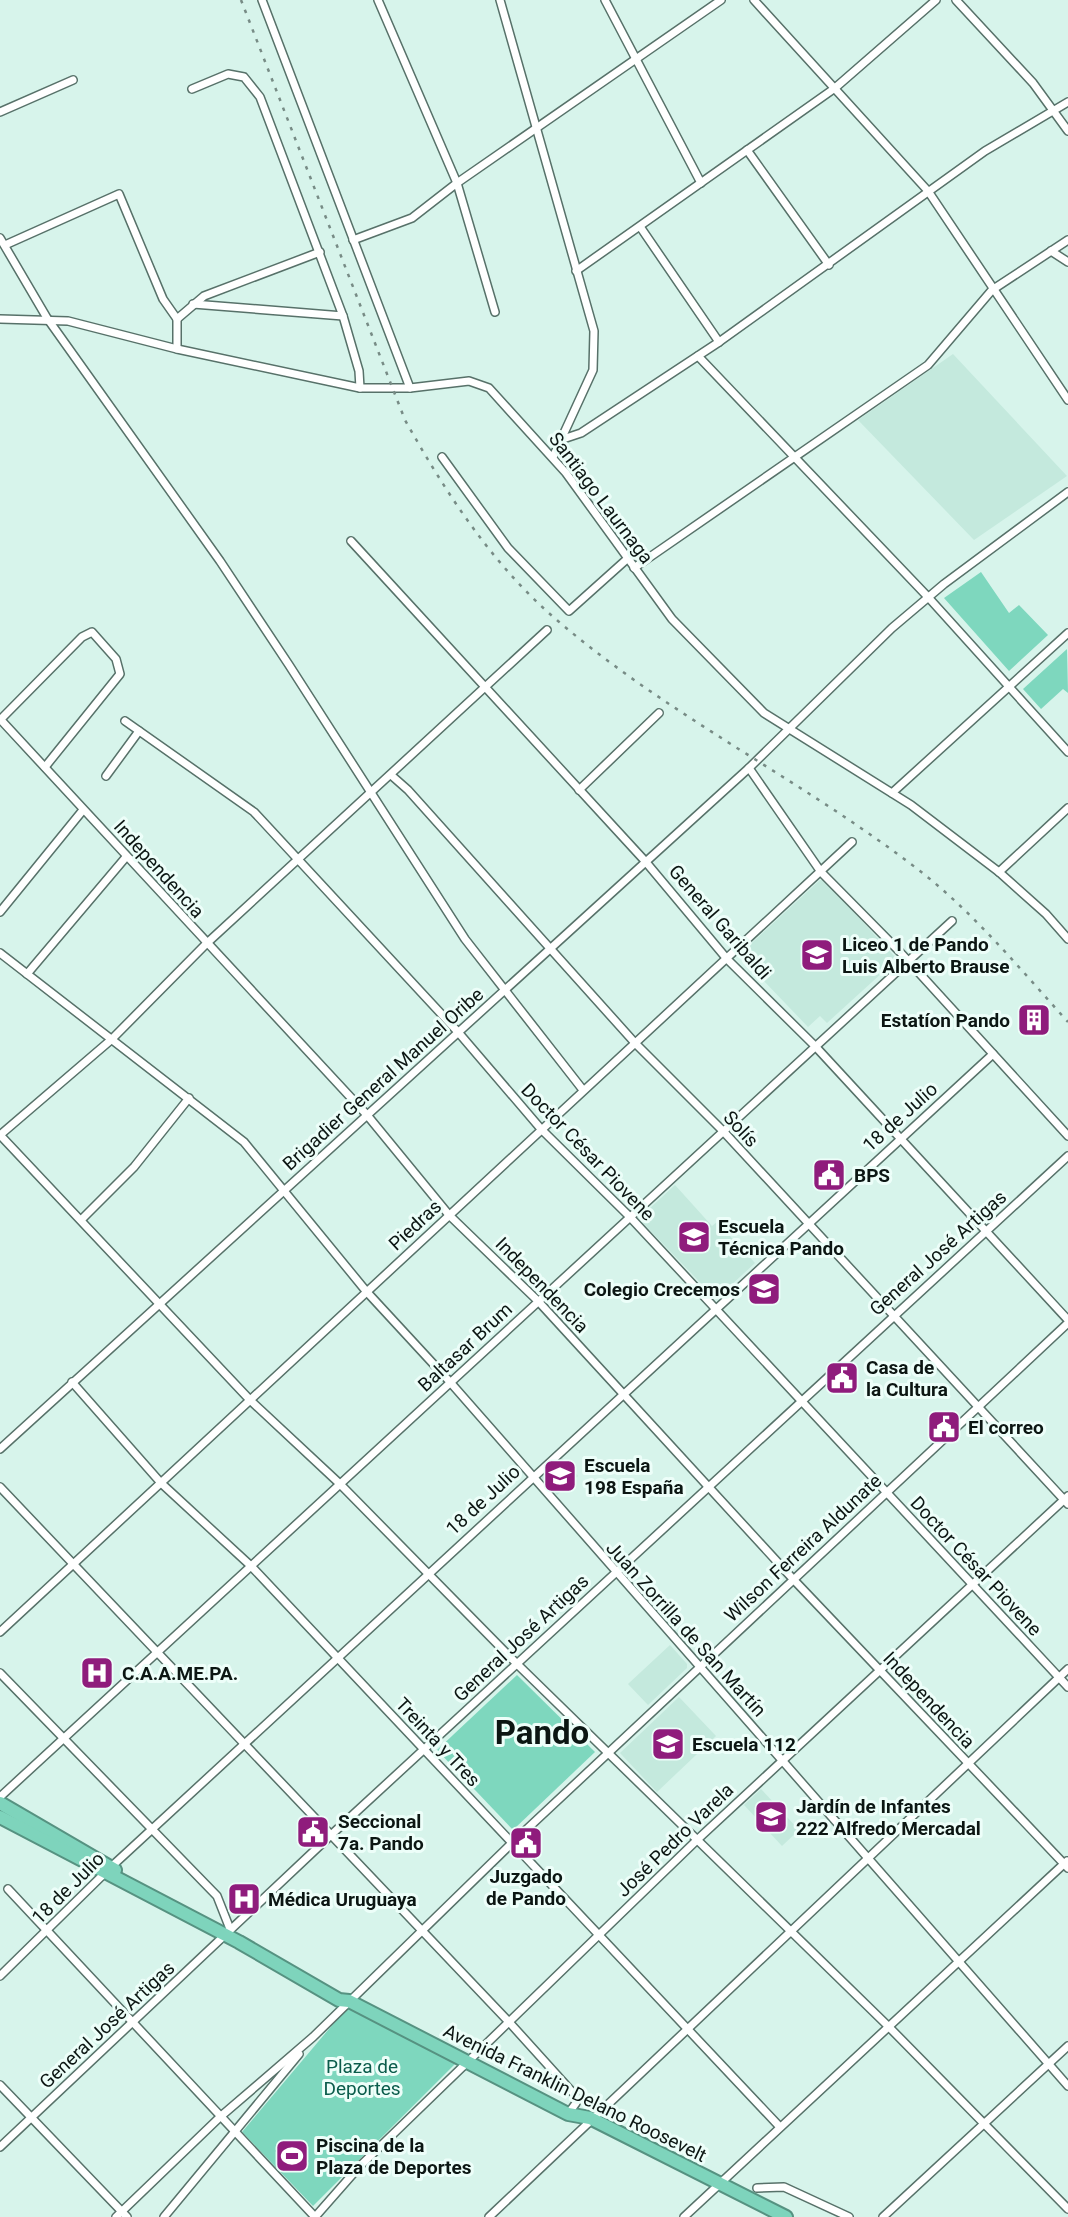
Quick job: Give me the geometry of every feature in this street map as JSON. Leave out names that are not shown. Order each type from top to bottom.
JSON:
[{"type":"highway","name":"Avenida Franklin Delano Roosevelt","points":[[0,1803],[108,1870]]},
{"type":"highway","name":"Avenida Franklin Delano Roosevelt","points":[[0,1817],[229,1933],[339,2000],[349,2001],[568,2115],[590,2118],[786,2217]]},
{"type":"street","points":[[262,0],[410,388]]},
{"type":"street","points":[[378,0],[457,183],[495,312]]},
{"type":"street","points":[[500,0],[594,331],[595,352],[590,379],[553,457]]},
{"type":"street","points":[[605,0],[701,183]]},
{"type":"street","points":[[353,240],[412,218],[457,183],[721,0]]},
{"type":"street","points":[[754,0],[928,191],[1068,400]]},
{"type":"street","points":[[576,271],[835,88],[936,0]]},
{"type":"street","points":[[956,0],[1055,109],[1068,131]]},
{"type":"street","points":[[192,89],[228,74],[244,77],[260,97],[343,316],[359,371],[360,388]]},
{"type":"street","points":[[0,112],[73,80]]},
{"type":"street","points":[[563,439],[581,433],[719,342],[985,151],[1068,102]]},
{"type":"street","points":[[747,150],[829,265]]},
{"type":"street","points":[[177,349],[177,319],[163,299],[118,194],[2,242],[47,318],[220,561],[372,791],[458,929],[583,1090]]},
{"type":"street","points":[[640,228],[719,342]]},
{"type":"street","points":[[634,568],[928,365],[992,290],[1068,240]]},
{"type":"street","points":[[1051,251],[1068,262]]},
{"type":"street","points":[[177,319],[204,296],[320,252]]},
{"type":"street","points":[[192,304],[343,316]]},
{"type":"street","name":"Santiago Laurnaga","points":[[0,319],[47,318],[360,388],[480,383],[507,405],[553,457],[672,620],[764,713],[786,730],[814,743],[892,793],[999,873],[1046,914],[1068,939]]},
{"type":"street","points":[[698,356],[928,597],[1068,752]]},
{"type":"street","points":[[442,457],[508,548],[569,611],[627,559]]},
{"type":"street","name":"Brigadier General Manuel Oribe","points":[[0,1449],[552,948],[748,768],[928,597],[1068,492]]},
{"type":"street","name":"General Garibaldi","points":[[351,541],[645,861],[727,959],[814,1046],[1068,1321]]},
{"type":"street","points":[[547,630],[206,944],[112,1039],[0,1135],[162,1303],[250,1400],[340,1483],[517,1664],[888,2026],[1068,2209]]},
{"type":"street","points":[[0,719],[82,637],[92,632],[108,648],[120,674],[45,768]]},
{"type":"street","points":[[892,793],[1068,633]]},
{"type":"street","points":[[579,790],[659,713]]},
{"type":"street","name":"Independencia","points":[[0,719],[367,1115],[449,1214],[538,1301],[967,1765],[1067,1864]]},
{"type":"street","name":"Doctor César Piovene","points":[[125,721],[246,805],[299,859],[458,1032],[541,1129],[630,1217],[1068,1687]]},
{"type":"street","points":[[106,776],[139,731]]},
{"type":"street","points":[[748,768],[821,872],[907,959],[1068,1136]]},
{"type":"street","name":"Solís","points":[[391,775],[408,790],[552,948],[635,1043],[723,1131],[892,1316],[1067,1500]]},
{"type":"street","points":[[999,873],[1068,808]]},
{"type":"street","points":[[0,912],[83,810]]},
{"type":"street","name":"Piedras","points":[[0,1632],[852,842]]},
{"type":"street","points":[[27,974],[126,857]]},
{"type":"street","name":"Baltasar Brum","points":[[0,1797],[951,921]]},
{"type":"street","name":"Juan Zorrilla de San Martín","points":[[0,953],[244,1142],[366,1292],[450,1382],[1068,2086]]},
{"type":"street","name":"18 de Julio","points":[[0,1976],[108,1870],[338,1659],[428,1572],[993,1054]]},
{"type":"street","points":[[81,1220],[134,1167],[189,1098]]},
{"type":"street","name":"General José Artigas","points":[[0,2147],[331,1835],[1068,1156]]},
{"type":"street","name":"Wilson Ferreira Aldunate","points":[[313,2037],[421,1929],[1068,1321]]},
{"type":"street","name":"Treinta y Tres","points":[[72,1382],[161,1483],[251,1566],[779,2126]]},
{"type":"street","points":[[0,1487],[509,2022],[575,2095],[576,2103],[568,2115]]},
{"type":"street","name":"José Pedro Varela","points":[[315,2217],[359,2166],[698,1839],[972,1584],[1067,1500]]},
{"type":"street","points":[[489,2217],[590,2118],[1068,1669]]},
{"type":"street","points":[[0,1673],[65,1736],[218,1896],[229,1933]]},
{"type":"street","points":[[684,2217],[779,2126],[1067,1864]]},
{"type":"street","points":[[8,1889],[49,1929],[315,2217]]},
{"type":"street","points":[[0,2085],[122,2215],[220,2117],[313,2037]]},
{"type":"street","points":[[164,2217],[313,2037]]},
{"type":"street","points":[[883,2217],[1068,2046]]},
{"type":"street","points":[[757,2188],[784,2187],[849,2217]]},
{"type":"shaded area","points":[[953,354],[1067,476],[974,540],[858,420]]},
{"type":"shaded area","name":"Liceo 1 de Pando Luis Alberto Brause","points":[[820,880],[824,880],[895,957],[894,962],[827,1023],[820,1016],[808,1027],[742,958],[742,952]]},
{"type":"shaded area","name":"Escuela Técnica Pando","points":[[675,1185],[712,1226],[717,1222],[755,1263],[716,1299],[642,1222],[651,1214],[648,1210]]},
{"type":"shaded area","name":"Escuela 198 España","points":[[562,1458],[578,1476],[557,1495],[541,1477]]},
{"type":"shaded area","points":[[670,1645],[687,1664],[687,1668],[648,1705],[628,1684]]},
{"type":"shaded area","name":"Escuela 112","points":[[679,1697],[716,1736],[657,1792],[620,1753]]},
{"type":"shaded area","name":"Jardín de Infantes 222 Alfredo Mercadal","points":[[761,1789],[799,1830],[782,1846],[744,1805]]},
{"type":"shaded area","name":"Piscina de la Plaza de Deportes","points":[[285,2140],[309,2161],[299,2172],[275,2151]]},
{"type":"green space","points":[[981,572],[1009,613],[1019,605],[1048,635],[1009,671],[944,598]]},
{"type":"green space","points":[[1067,649],[1068,693],[1063,689],[1041,709],[1023,689]]},
{"type":"green space","points":[[517,1675],[595,1752],[513,1830],[437,1750]]},
{"type":"green space","name":"Plaza de Deportes","points":[[350,2004],[457,2062],[313,2206],[242,2132]]},
{"type":"railway","points":[[241,0],[405,420],[454,501],[512,577],[534,600],[601,656],[691,719],[876,838],[920,871],[979,924],[1068,1022]]},
{"type":"place","name":"Liceo 1 de Pando Luis Alberto Brause","points":[[817,955]]},
{"type":"place","name":"Estatíon Pando","points":[[1034,1020]]},
{"type":"place","name":"BPS","points":[[829,1175]]},
{"type":"place","name":"Escuela Técnica Pando","points":[[694,1237]]},
{"type":"place","name":"Colegio Crecemos","points":[[764,1289]]},
{"type":"place","name":"Casa de la Cultura","points":[[842,1378]]},
{"type":"place","name":"El correo","points":[[944,1427]]},
{"type":"place","name":"Escuela 198 España","points":[[560,1476]]},
{"type":"place","name":"C.A.A.ME.PA.","points":[[97,1673]]},
{"type":"place","name":"Escuela 112","points":[[668,1744]]},
{"type":"place","name":"Jardín de Infantes 222 Alfredo Mercadal","points":[[771,1817]]},
{"type":"place","name":"Seccional 7a. Pando","points":[[313,1832]]},
{"type":"place","name":"Juzgado de Pando","points":[[526,1843]]},
{"type":"place","name":"Médica Uruguaya","points":[[244,1899]]},
{"type":"place","name":"Piscina de la Plaza de Deportes","points":[[292,2156]]},
{"type":"district","name":"Pando","points":[[542,1732]]}]
